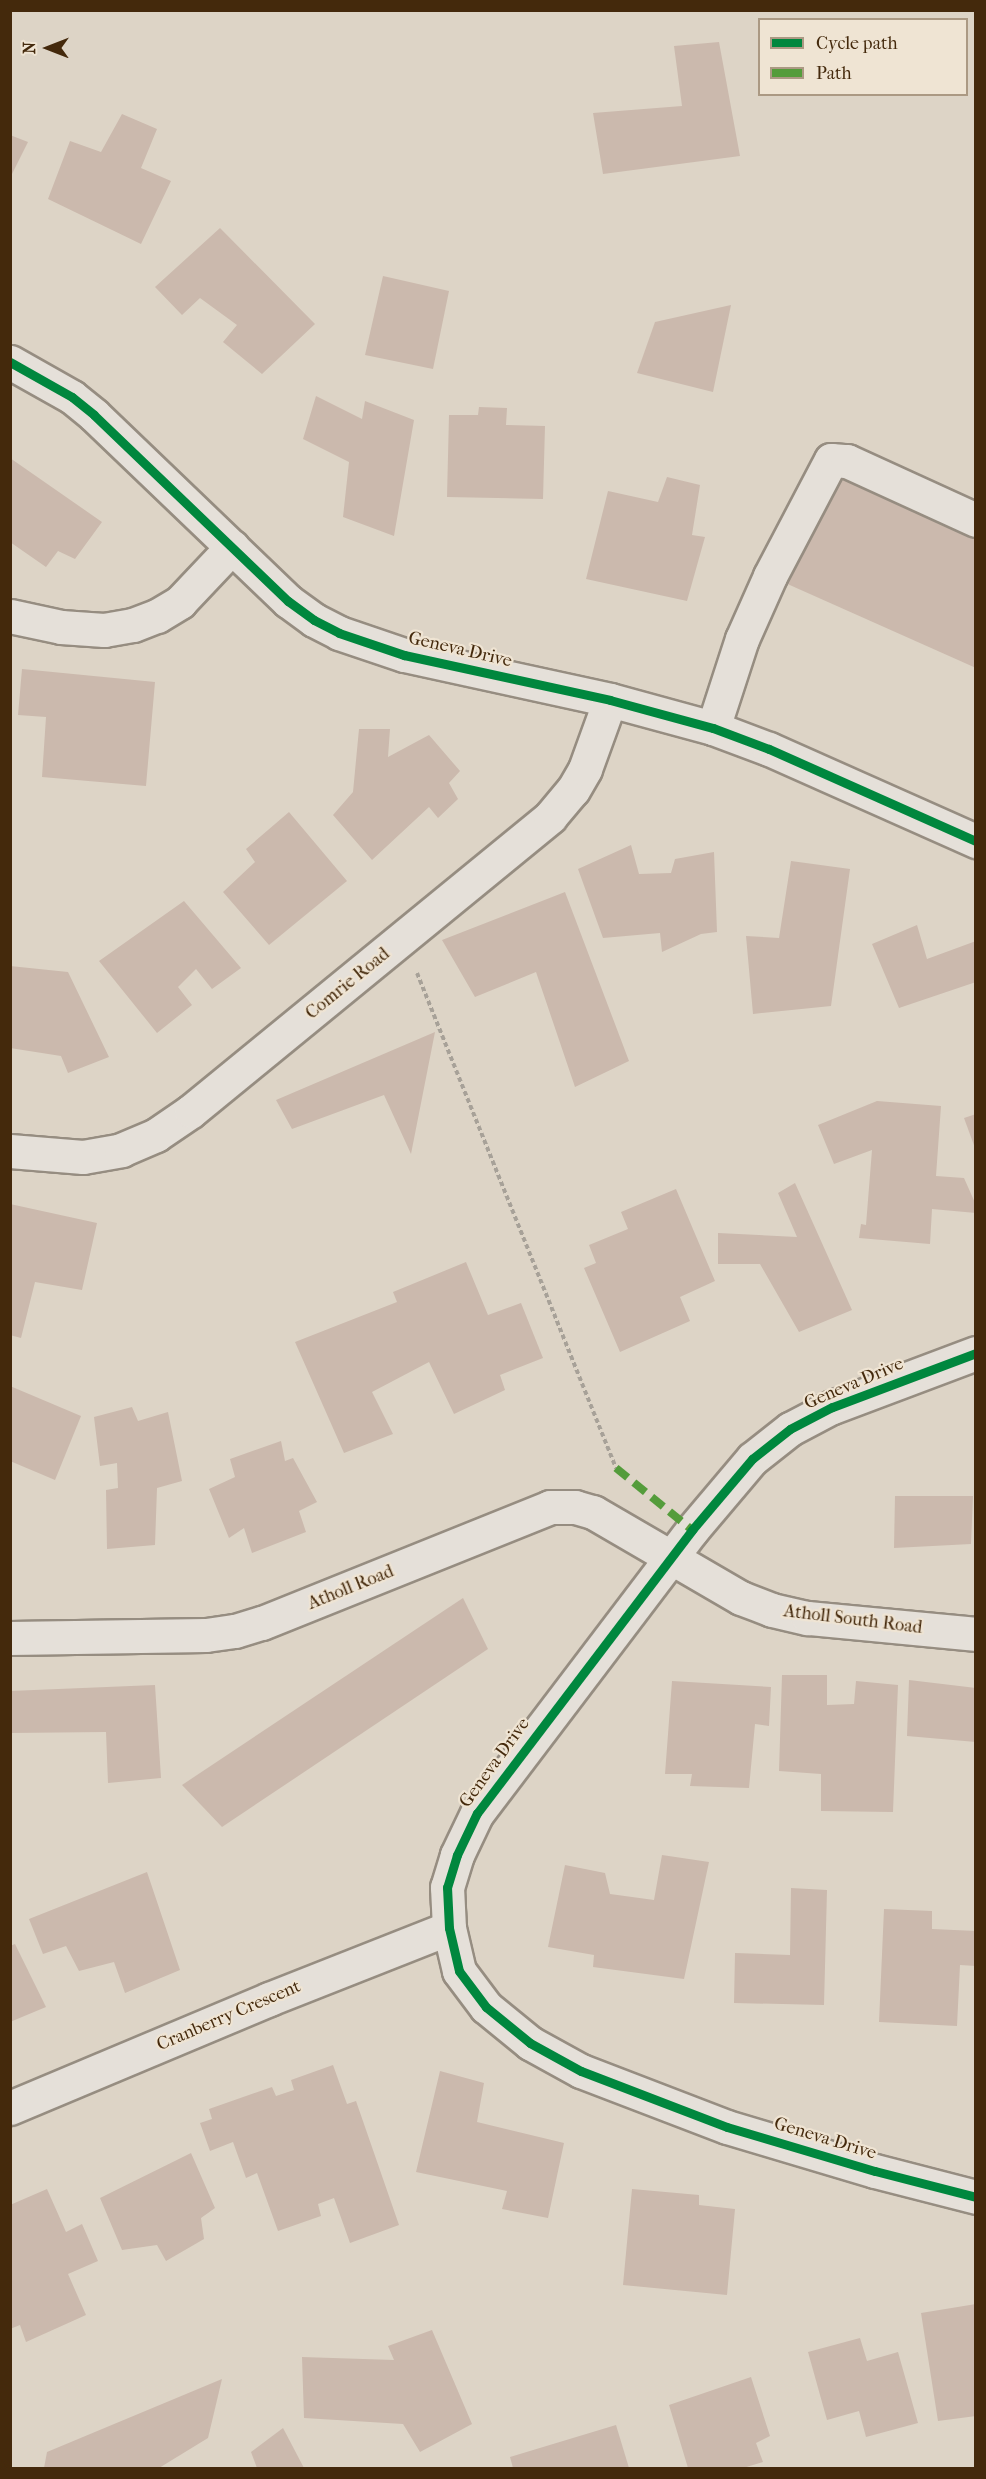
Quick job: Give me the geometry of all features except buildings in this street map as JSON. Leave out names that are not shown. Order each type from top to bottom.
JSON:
[{"type":"street","name":"Geneva Drive","points":[[10,362],[72,397],[94,415],[288,601],[314,620],[339,633],[404,655],[610,700],[713,728],[769,749],[975,841]]},
{"type":"street","points":[[713,728],[742,639],[770,576],[831,460],[847,461],[975,520]]},
{"type":"street","points":[[10,616],[61,627],[104,630],[133,625],[157,616],[180,602],[232,547]]},
{"type":"street","name":"Comrie Road","points":[[10,1150],[83,1157],[121,1150],[156,1135],[191,1111],[404,939],[550,817],[573,790],[585,770],[610,700]]},
{"type":"street","name":"Geneva Drive","points":[[975,1353],[832,1407],[790,1429],[752,1459],[672,1556],[477,1813],[457,1856],[447,1887],[449,1928],[459,1971],[486,2007],[530,2043],[581,2071],[727,2127],[875,2171],[975,2197]]},
{"type":"street","name":"Atholl Road","points":[[10,1638],[206,1635],[234,1631],[262,1623],[550,1507],[575,1507],[593,1512],[672,1556]]},
{"type":"street","name":"Atholl South Road","points":[[672,1556],[741,1598],[772,1610],[808,1618],[975,1634]]},
{"type":"street","name":"Cranberry Crescent","points":[[10,2108],[269,1999],[449,1928]]},
{"type":"path","points":[[404,939],[616,1468]]},
{"type":"marked path","points":[[616,1468],[692,1530]]},
{"type":"cycle path","points":[[10,362],[72,397],[94,415],[288,601],[314,620],[339,633],[404,655],[610,700],[713,728],[769,749],[976,841]]},
{"type":"cycle path","points":[[976,1353],[832,1407],[790,1429],[752,1459],[692,1530],[477,1813],[457,1855],[447,1887],[449,1928],[459,1971],[486,2007],[530,2043],[581,2071],[727,2127],[875,2171],[976,2197]]}]
